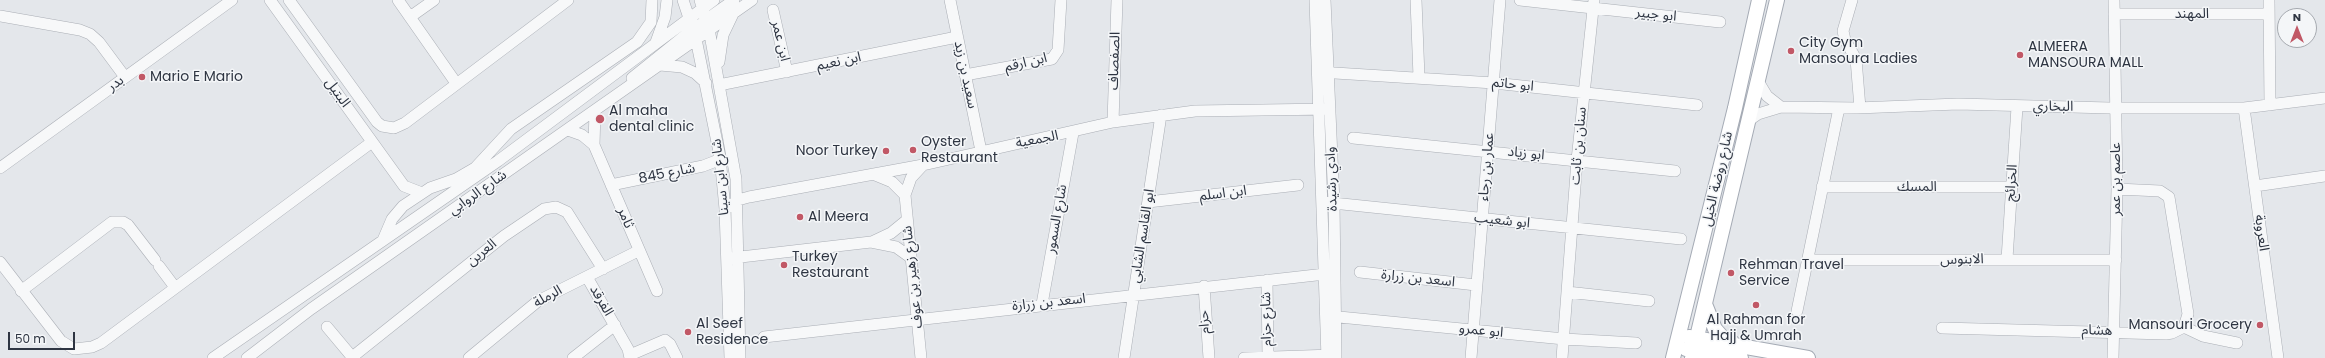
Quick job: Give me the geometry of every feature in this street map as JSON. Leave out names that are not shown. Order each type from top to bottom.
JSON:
[{"type":"main road","name":"شارع روضة الخيل","points":[[1676,347],[1735,108],[1758,0]]},
{"type":"main road","name":"شارع روضة الخيل","points":[[1694,349],[1777,0]]},
{"type":"main road","points":[[1705,304],[1715,329],[1741,354]]},
{"type":"main road","points":[[1676,347],[1741,354],[1808,358]]},
{"type":"main road","points":[[1724,358],[1741,354]]},
{"type":"street","name":"بدر","points":[[0,168],[232,0]]},
{"type":"street","name":"البتيل","points":[[270,0],[404,186]]},
{"type":"street","points":[[289,0],[373,117],[382,126],[394,128],[400,126],[568,0]]},
{"type":"street","points":[[398,0],[456,83]]},
{"type":"street","points":[[410,17],[434,0]]},
{"type":"street","name":"شارع الروابي","points":[[383,240],[392,219],[403,206],[422,193],[461,177],[475,168],[497,142],[511,129],[637,42],[647,29],[653,14],[652,0]]},
{"type":"street","points":[[656,43],[665,17],[667,0]]},
{"type":"street","name":"شارع ابن سينا","points":[[683,0],[690,16],[695,34],[706,82],[720,157],[732,258],[740,358]]},
{"type":"street","name":"شارع الروابي","points":[[213,358],[498,161],[656,43],[690,16],[701,4],[714,0]]},
{"type":"street","points":[[613,98],[642,68],[695,34],[707,18],[734,0]]},
{"type":"street","points":[[719,80],[723,35],[734,12],[752,0]]},
{"type":"street","name":"سعيد بن زيد","points":[[950,0],[981,151]]},
{"type":"street","name":"ابن ارقم","points":[[965,75],[1052,59],[1056,55],[1059,44],[1061,0]]},
{"type":"street","name":"الصفصاف","points":[[1114,122],[1118,0]]},
{"type":"street","name":"وادي رشيدة","points":[[1315,0],[1324,72]]},
{"type":"street","name":"وادي رشيدة","points":[[1325,0],[1324,72],[1332,357]]},
{"type":"street","points":[[1416,0],[1419,77]]},
{"type":"street","name":"عمار بن رجاء","points":[[1471,358],[1500,0]]},
{"type":"street","name":"ابو جبير","points":[[1520,0],[1594,4],[1720,22]]},
{"type":"street","points":[[1852,0],[1843,31],[1845,40],[1856,59],[1858,108]]},
{"type":"street","name":"عاصم بن عمر","points":[[2113,358],[2117,189],[2114,0]]},
{"type":"street","points":[[2269,0],[2270,105]]},
{"type":"street","points":[[695,34],[701,19],[701,4]]},
{"type":"street","name":"شارع ابن سينا","points":[[701,4],[707,18],[719,80],[733,156],[738,200],[732,258],[730,358]]},
{"type":"street","name":"سنان بن ثابت","points":[[1562,358],[1573,229],[1577,160],[1594,4]]},
{"type":"street","name":"ابن عمر","points":[[773,10],[787,72]]},
{"type":"street","name":"شارع الروابي","points":[[247,358],[311,309],[660,65],[695,34],[709,30],[734,12]]},
{"type":"street","name":"المهند","points":[[2114,14],[2269,14]]},
{"type":"street","points":[[0,16],[90,34],[99,42],[125,77]]},
{"type":"street","name":"ابن نعيم","points":[[719,80],[787,72],[957,37]]},
{"type":"street","points":[[660,65],[682,67],[695,73],[706,82]]},
{"type":"street","name":"ابو حاتم","points":[[1324,72],[1494,83],[1697,105]]},
{"type":"street","points":[[580,80],[615,74]]},
{"type":"street","points":[[1758,81],[1767,96],[1781,107]]},
{"type":"street","name":"البخاري","points":[[1748,122],[1769,110],[1781,107],[1858,108],[1958,104],[2017,107],[2244,108],[2325,98]]},
{"type":"street","name":"الخرائج","points":[[2007,259],[2017,107]]},
{"type":"street","points":[[1797,311],[1839,108]]},
{"type":"street","name":"العروبة","points":[[2244,108],[2278,358]]},
{"type":"street","name":"الجمعية","points":[[725,209],[738,200],[923,165],[981,151],[1073,133],[1114,122],[1195,111],[1325,109]]},
{"type":"street","name":"ثامر","points":[[595,111],[594,145],[638,252],[657,291]]},
{"type":"street","name":"ابو القاسم الشابي","points":[[1124,358],[1161,115]]},
{"type":"street","points":[[568,130],[582,135],[594,145]]},
{"type":"street","name":"شارع السمور","points":[[1042,304],[1073,133]]},
{"type":"street","name":"ابو زياد","points":[[1353,138],[1489,150],[1675,171]]},
{"type":"street","points":[[0,262],[61,341],[74,349],[83,350],[101,343],[174,286],[372,142]]},
{"type":"street","name":"شارع 845","points":[[611,185],[711,164],[720,157]]},
{"type":"street","name":"شارع زهير بن عوف","points":[[921,358],[905,195],[911,178],[923,165]]},
{"type":"street","points":[[874,175],[892,182],[905,195]]},
{"type":"street","points":[[2255,186],[2325,176]]},
{"type":"street","name":"ابن اسلم","points":[[1148,202],[1298,185]]},
{"type":"street","points":[[403,206],[404,186],[422,193]]},
{"type":"street","name":"المسك","points":[[1822,187],[2012,187]]},
{"type":"street","points":[[2117,189],[2160,190],[2169,197],[2188,314],[2184,326],[2203,336],[2237,343]]},
{"type":"street","name":"ابو شعيب","points":[[1328,202],[1573,229],[1654,235],[1681,239]]},
{"type":"street","name":"العرين","points":[[352,358],[504,236],[544,209],[556,207],[567,212],[603,269]]},
{"type":"street","points":[[732,258],[871,242],[891,233],[907,220]]},
{"type":"street","points":[[21,291],[112,222],[123,222],[128,225],[174,286]]},
{"type":"street","points":[[871,242],[896,248],[910,257]]},
{"type":"street","name":"الرملة","points":[[469,358],[538,301],[638,252]]},
{"type":"street","name":"الابنوس","points":[[1808,260],[1898,262],[2007,259],[2116,260]]},
{"type":"street","name":"اسعد بن زرارة","points":[[764,337],[1329,272]]},
{"type":"street","name":"اسعد بن زرارة","points":[[1360,272],[1476,285]]},
{"type":"street","name":"الفرقد","points":[[587,277],[630,356]]},
{"type":"street","name":"شارع حزام","points":[[1267,280],[1268,357]]},
{"type":"street","name":"حزام","points":[[1204,286],[1209,358]]},
{"type":"street","points":[[1567,292],[1648,301]]},
{"type":"street","name":"ابو عمرو","points":[[1331,316],[1564,339],[1636,343]]},
{"type":"street","name":"الفرقد","points":[[573,358],[615,326]]},
{"type":"street","name":"هشام","points":[[1942,328],[2166,334],[2172,333],[2184,326]]},
{"type":"street","points":[[327,327],[352,358]]},
{"type":"street","points":[[630,356],[665,340],[670,344],[677,358]]},
{"type":"street","points":[[1244,358],[1332,357]]},
{"type":"place","name":"City Gym Mansoura Ladies","points":[[1791,51]]},
{"type":"place","name":"ALMEERA MANSOURA MALL","points":[[2020,55]]},
{"type":"place","name":"Mario E Mario","points":[[142,77]]},
{"type":"place","name":"Al maha dental clinic","points":[[600,119]]},
{"type":"place","name":"Oyster Restaurant","points":[[913,150]]},
{"type":"place","name":"Noor Turkey","points":[[886,151]]},
{"type":"place","name":"Al Meera","points":[[800,217]]},
{"type":"place","name":"Turkey Restaurant","points":[[784,265]]},
{"type":"place","name":"Rehman Travel Service","points":[[1731,273]]},
{"type":"place","name":"Al Rahman for Hajj & Umrah","points":[[1756,305]]},
{"type":"place","name":"Mansouri Grocery","points":[[2260,325]]},
{"type":"place","name":"Al Seef Residence","points":[[688,332]]}]
